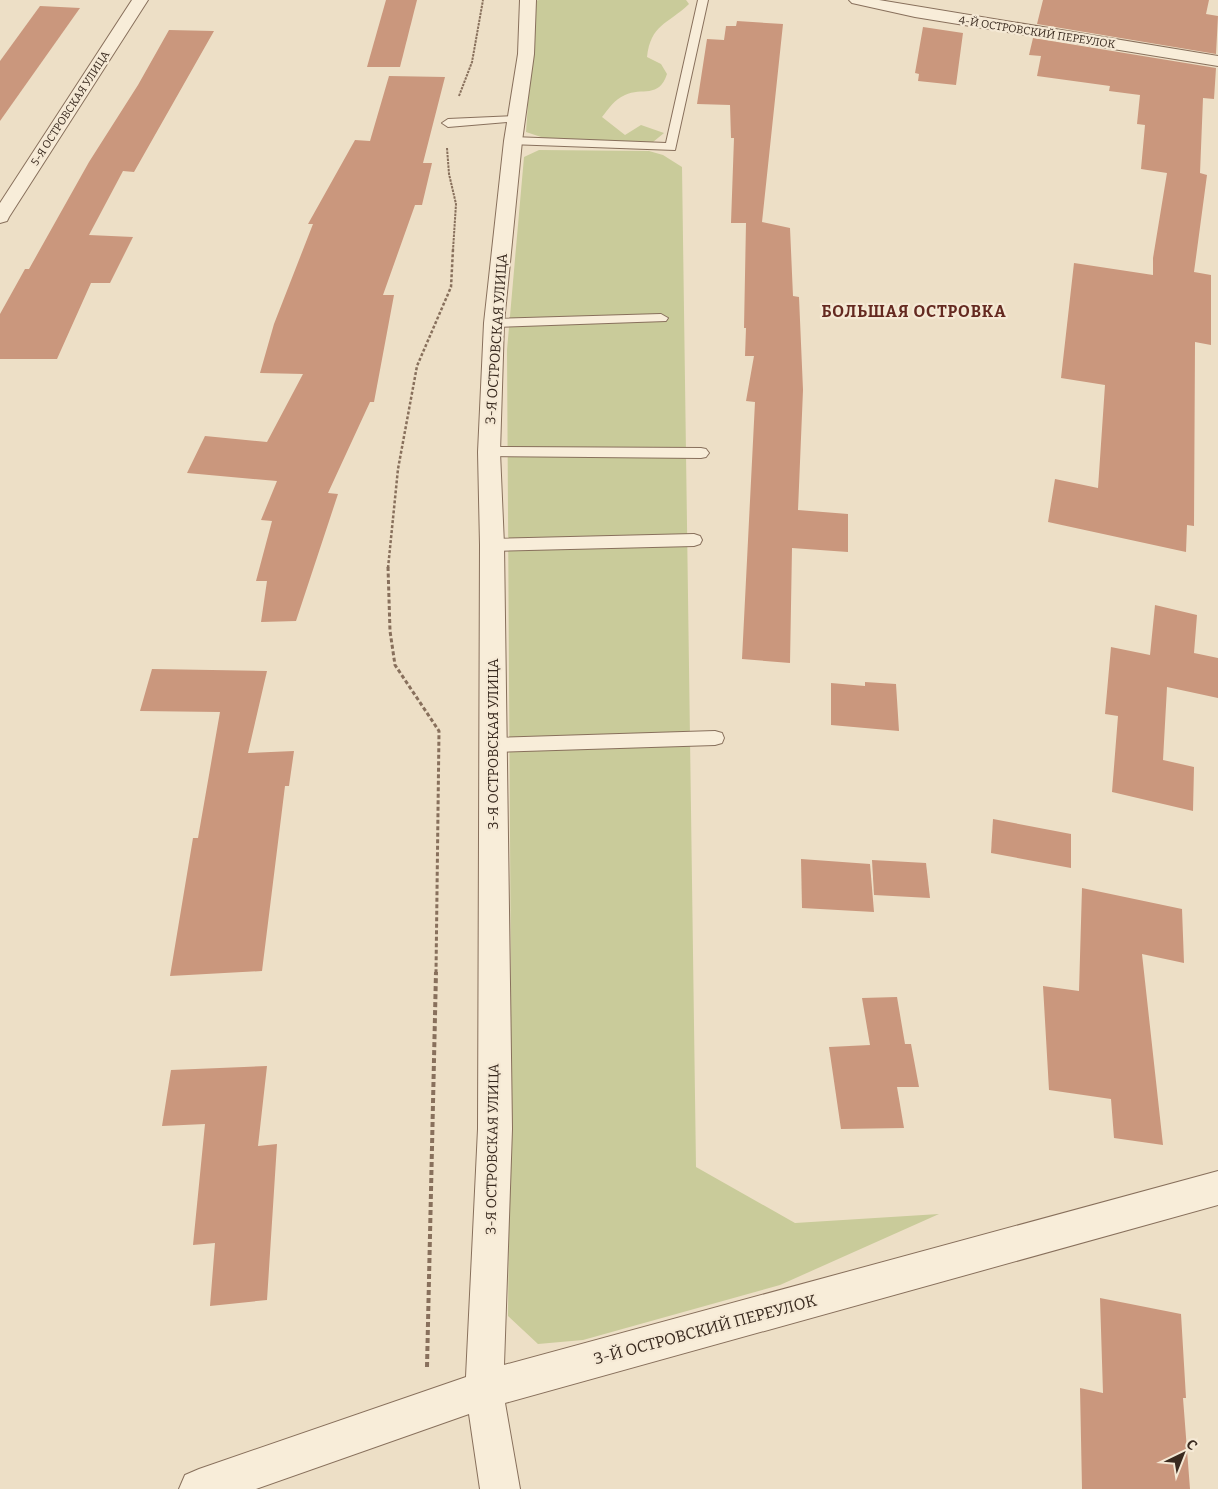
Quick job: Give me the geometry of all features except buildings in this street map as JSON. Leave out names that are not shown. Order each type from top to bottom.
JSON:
[{"type":"street","name":"5-Я ОСТРОВСКАЯ УЛИЦА","points":[[0,217],[140,0]]},
{"type":"street","name":"3-Я ОСТРОВСКАЯ УЛИЦА","points":[[500,1489],[484,1390],[494,1128],[492,546],[489,452],[494,323],[515,130],[526,54],[528,0]]},
{"type":"street","name":"4-Й ОСТРОВСКИЙ ПЕРЕУЛОК","points":[[857,0],[915,12],[1218,61]]},
{"type":"street","name":"3-Й ОСТРОВСКИЙ ПЕРЕУЛОК","points":[[199,1489],[484,1390],[1218,1188]]},
{"type":"lane","points":[[448,123],[670,147],[703,0]]},
{"type":"lane","points":[[494,323],[662,318]]},
{"type":"lane","points":[[489,452],[701,453]]},
{"type":"lane","points":[[492,546],[694,540]]},
{"type":"lane","points":[[493,745],[715,738]]},
{"type":"path","points":[[426,1410],[438,922],[439,731],[395,664],[390,631],[387,579],[398,469],[417,366],[451,287],[456,204],[449,174],[448,123],[472,62],[482,0]]},
{"type":"green space","points":[[686,0],[689,4],[656,31],[649,46],[647,57],[661,64],[667,74],[664,82],[655,90],[631,93],[621,97],[602,117],[625,135],[641,125],[664,133],[653,142],[547,139],[526,132],[535,1]]},
{"type":"green space","points":[[539,150],[649,151],[663,155],[682,167],[696,1167],[795,1223],[939,1214],[780,1285],[583,1340],[538,1344],[508,1316],[511,997],[507,350],[524,157]]},
{"type":"district","name":"БОЛЬШАЯ ОСТРОВКА","points":[[914,311]]}]
